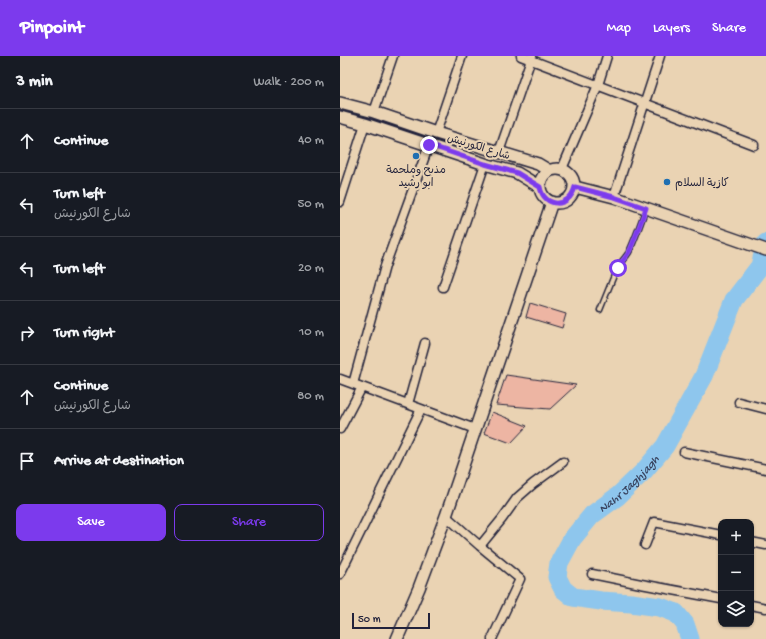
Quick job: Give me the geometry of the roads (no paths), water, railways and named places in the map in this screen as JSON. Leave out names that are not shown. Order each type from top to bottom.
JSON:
[{"type":"street","points":[[374,112],[393,56]]},
{"type":"street","points":[[436,133],[462,56]]},
{"type":"street","points":[[521,56],[532,58],[754,145]]},
{"type":"street","points":[[562,169],[598,85],[607,56]]},
{"type":"street","points":[[614,197],[660,56]]},
{"type":"street","points":[[499,152],[532,58]]},
{"type":"street","name":"شارع الكورنيش","points":[[340,104],[374,112],[436,133],[538,164],[548,170]]},
{"type":"street","name":"شارع الكورنيش","points":[[340,117],[517,173],[540,187]]},
{"type":"street","points":[[340,202],[365,124]]},
{"type":"street","points":[[353,384],[385,266],[429,145]]},
{"type":"street","points":[[443,287],[485,164]]},
{"type":"street","points":[[555,168],[562,169],[568,171],[572,176],[575,187],[574,192],[567,200],[557,203],[552,202],[543,196],[540,187],[540,180],[548,170],[555,168]]},
{"type":"street","points":[[575,187],[614,197],[762,249]]},
{"type":"street","points":[[397,639],[420,588],[446,516],[552,202]]},
{"type":"street","points":[[408,404],[425,343]]},
{"type":"street","points":[[340,379],[475,429]]},
{"type":"street","points":[[340,429],[362,387]]},
{"type":"street","points":[[739,402],[766,409]]},
{"type":"street","points":[[341,571],[421,409]]},
{"type":"street","points":[[684,452],[766,469]]},
{"type":"street","points":[[480,546],[518,498],[533,484],[563,462]]},
{"type":"street","points":[[446,516],[520,579],[492,639]]},
{"type":"street","points":[[645,546],[654,522],[718,534]]},
{"type":"street","points":[[754,543],[766,545]]},
{"type":"street","points":[[592,574],[718,598]]},
{"type":"street","points":[[754,606],[766,608]]},
{"type":"lane","points":[[600,310],[621,262],[630,250],[646,208]]},
{"type":"waterway","name":"Nahr Jaghjagh","points":[[690,639],[685,624],[676,613],[660,607],[573,597],[563,589],[557,577],[559,563],[572,539],[592,515],[618,496],[644,471],[665,446],[704,376],[734,300],[760,266],[766,243]]},
{"type":"place","name":"مذبح وملحمة ابو رشيد","points":[[416,156]]},
{"type":"place","name":"كازية السلام","points":[[667,182]]}]
